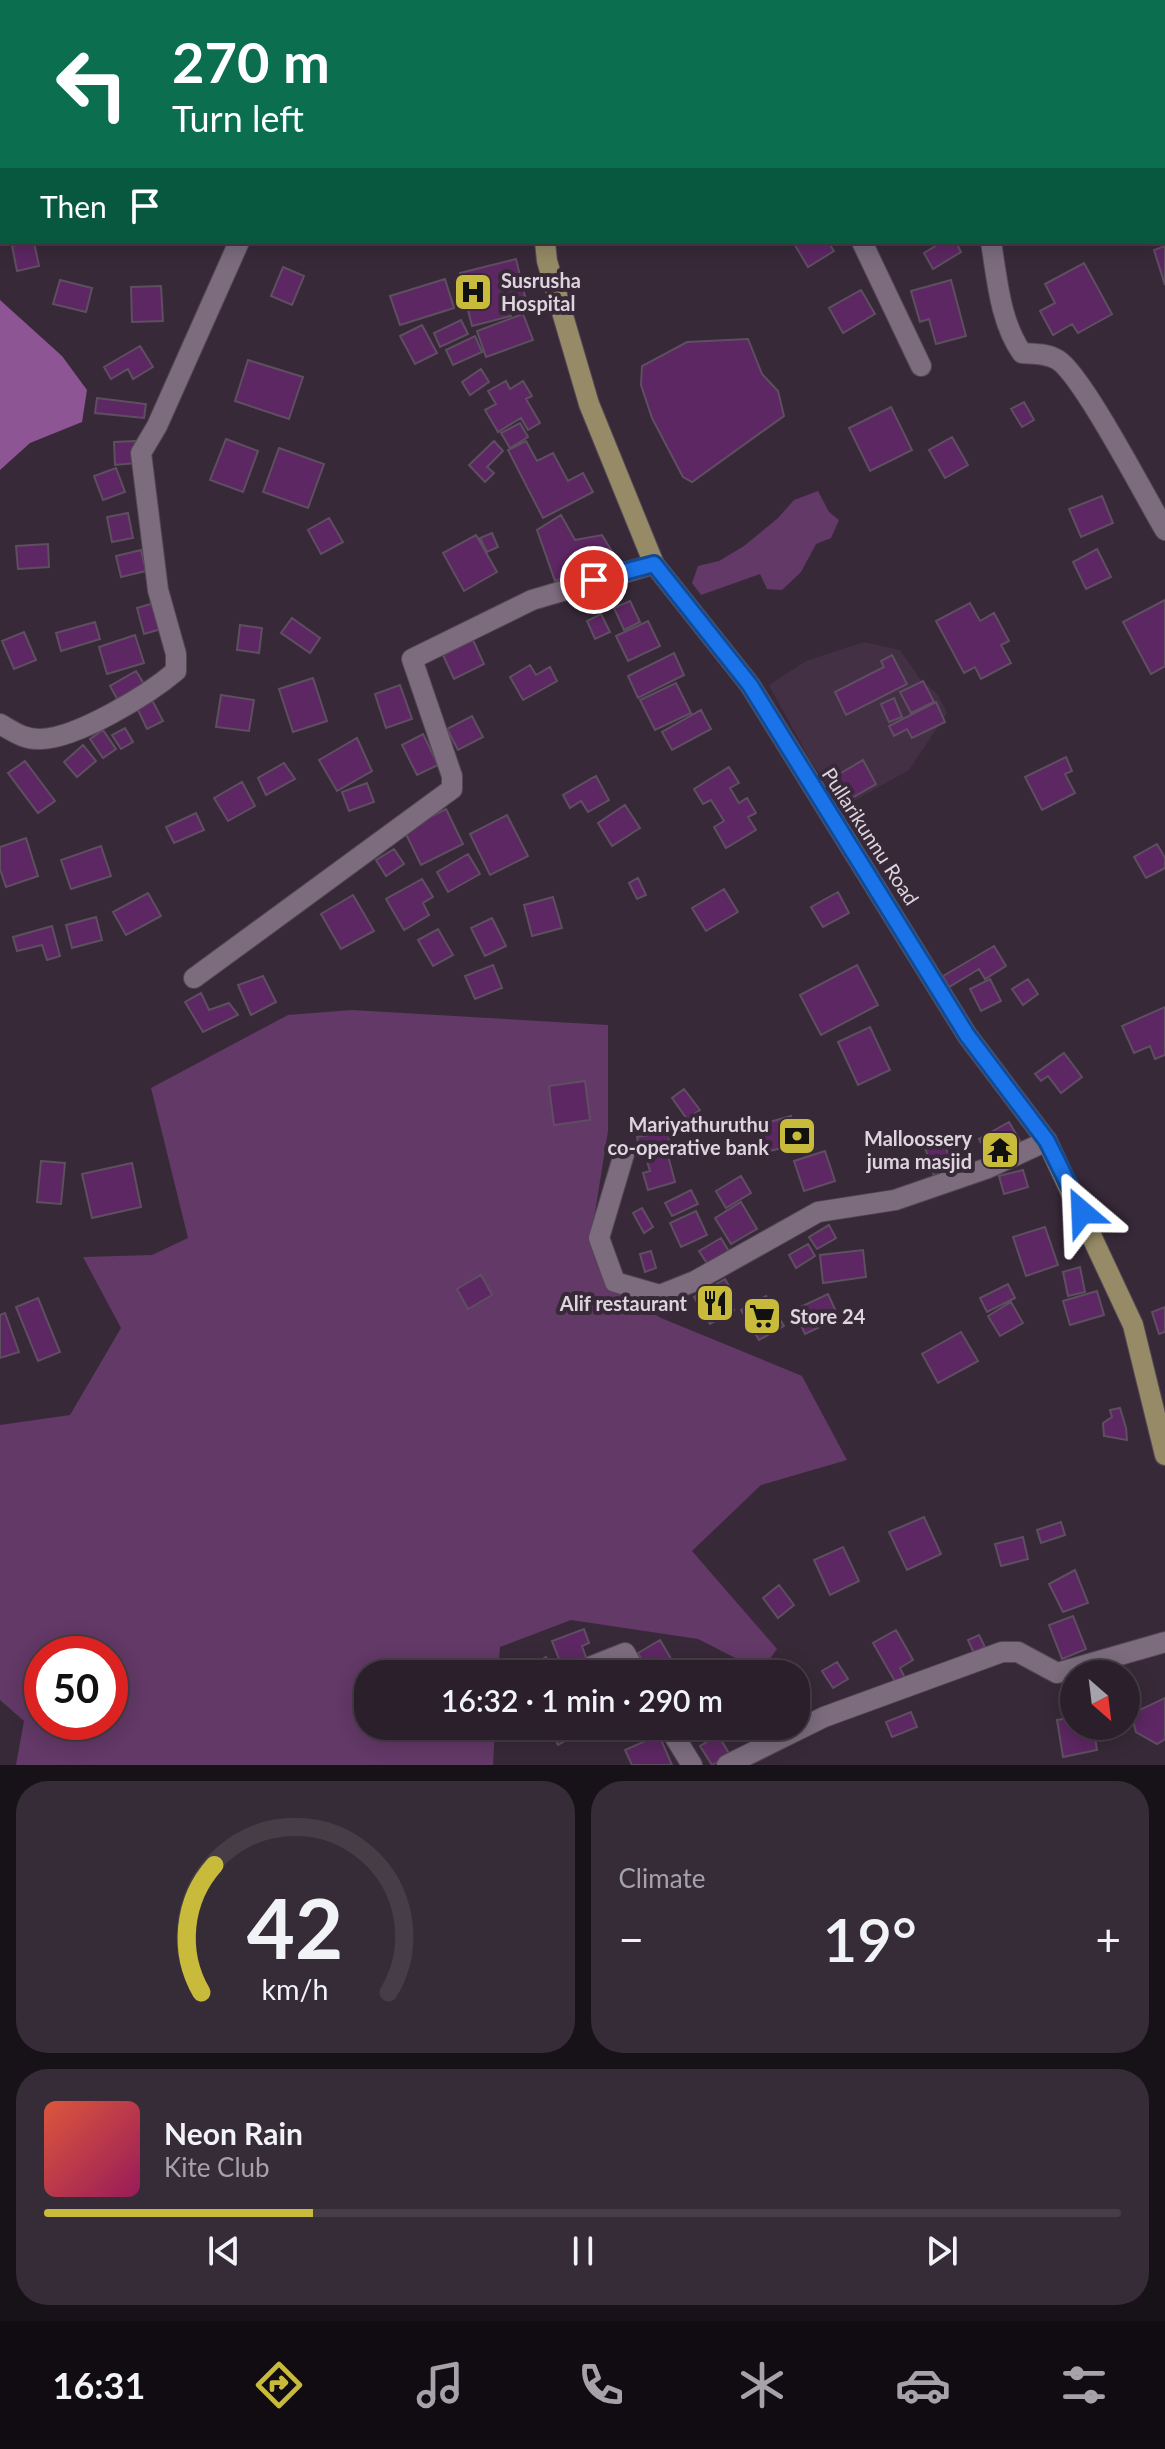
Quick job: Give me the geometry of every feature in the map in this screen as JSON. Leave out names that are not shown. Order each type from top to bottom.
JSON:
[{"type":"main road","name":"Pullarikunnu Road","points":[[545,244],[547,261],[589,404],[654,564],[750,685],[967,1035],[1047,1141],[1133,1325],[1165,1455]]},
{"type":"street","points":[[0,724],[23,738],[44,740],[91,723],[143,696],[176,671],[176,654],[158,590],[141,453],[157,426],[238,244]]},
{"type":"street","points":[[863,244],[921,366]]},
{"type":"street","points":[[991,244],[1001,299],[1014,342],[1022,353],[1044,354],[1060,361],[1081,389],[1165,530]]},
{"type":"street","points":[[194,978],[452,789],[452,776],[412,659],[543,596],[654,564]]},
{"type":"street","points":[[624,1154],[599,1238],[615,1282],[660,1295],[695,1281],[818,1212],[895,1200],[988,1168],[1047,1141]]},
{"type":"street","points":[[727,1765],[824,1717],[1002,1652],[1018,1652],[1057,1673],[1165,1642]]},
{"type":"street","points":[[607,1660],[625,1653],[629,1660]]},
{"type":"street","points":[[677,1740],[692,1765]]},
{"type":"shaded area","points":[[0,300],[62,356],[87,390],[82,422],[30,443],[0,470]]},
{"type":"shaded area","points":[[818,491],[829,512],[839,520],[831,538],[816,544],[801,572],[782,590],[767,589],[760,574],[701,595],[692,583],[698,566],[719,561],[744,546],[778,518],[794,500]]},
{"type":"shaded area","points":[[864,642],[900,650],[920,679],[938,695],[947,713],[909,770],[843,807],[810,760],[769,685],[806,661]]},
{"type":"shaded area","points":[[352,1010],[608,1025],[608,1131],[591,1238],[607,1285],[661,1318],[802,1376],[847,1460],[761,1485],[692,1551],[777,1649],[769,1660],[739,1660],[698,1639],[571,1620],[500,1647],[499,1660],[354,1660],[354,1740],[494,1740],[493,1765],[16,1765],[24,1721],[0,1700],[0,1425],[70,1415],[121,1328],[83,1257],[152,1255],[188,1238],[151,1088],[288,1015]]},
{"type":"building","points":[[34,244],[39,266],[17,271],[12,246]]},
{"type":"building","points":[[794,244],[829,244],[834,251],[808,267]]},
{"type":"building","points":[[939,244],[957,244],[961,252],[933,269],[924,253]]},
{"type":"building","points":[[1165,246],[1165,285],[1154,250]]},
{"type":"building","name":"Susrusha Hospital","points":[[516,259],[525,296],[507,301],[511,316],[472,326],[468,310],[483,307],[477,282],[462,285],[460,273]]},
{"type":"building","points":[[1084,263],[1112,314],[1078,333],[1072,324],[1053,335],[1040,311],[1055,303],[1045,284]]},
{"type":"building","points":[[283,267],[304,276],[292,305],[271,296]]},
{"type":"building","points":[[445,279],[454,308],[400,325],[390,296]]},
{"type":"building","points":[[60,280],[92,288],[86,312],[53,304]]},
{"type":"building","points":[[951,280],[966,336],[936,344],[929,319],[920,322],[911,291]]},
{"type":"building","points":[[161,286],[163,321],[132,322],[131,287]]},
{"type":"building","points":[[861,290],[875,314],[843,333],[829,308]]},
{"type":"building","points":[[523,314],[533,340],[486,357],[477,331]]},
{"type":"building","points":[[461,320],[468,334],[440,347],[434,333]]},
{"type":"building","points":[[422,325],[437,353],[415,364],[400,336]]},
{"type":"building","points":[[475,336],[482,352],[453,365],[446,350]]},
{"type":"building","points":[[748,339],[762,374],[778,391],[784,416],[692,482],[683,477],[652,418],[641,385],[642,366],[687,342]]},
{"type":"building","points":[[140,346],[153,367],[133,379],[128,369],[111,379],[104,367]]},
{"type":"building","points":[[248,360],[303,377],[289,419],[235,401]]},
{"type":"building","points":[[481,369],[489,382],[470,395],[462,382]]},
{"type":"building","points":[[506,381],[510,389],[523,381],[532,396],[526,399],[540,423],[528,430],[521,418],[498,432],[485,410],[496,404],[488,391]]},
{"type":"building","points":[[97,398],[146,404],[144,418],[95,413]]},
{"type":"building","points":[[1024,402],[1034,420],[1022,427],[1011,409]]},
{"type":"building","points":[[891,407],[912,450],[870,471],[849,428]]},
{"type":"building","points":[[520,423],[528,437],[510,448],[501,433]]},
{"type":"building","points":[[952,437],[968,465],[945,478],[929,450]]},
{"type":"building","points":[[226,439],[258,451],[243,492],[210,480]]},
{"type":"building","points":[[135,441],[136,463],[115,465],[114,442]]},
{"type":"building","points":[[494,441],[503,451],[487,467],[494,473],[485,482],[469,465]]},
{"type":"building","points":[[526,441],[537,461],[553,453],[568,481],[583,473],[593,492],[543,518],[508,450]]},
{"type":"building","points":[[279,448],[324,464],[308,508],[263,492]]},
{"type":"building","points":[[116,468],[125,492],[103,500],[94,476]]},
{"type":"building","points":[[1102,496],[1113,523],[1081,537],[1069,509]]},
{"type":"building","points":[[128,513],[133,538],[112,542],[107,517]]},
{"type":"building","points":[[561,515],[575,540],[602,535],[616,558],[555,581],[537,530]]},
{"type":"building","points":[[329,518],[343,542],[321,554],[308,530]]},
{"type":"building","points":[[492,533],[498,547],[487,552],[480,538]]},
{"type":"building","points":[[476,535],[497,572],[464,591],[443,553]]},
{"type":"building","points":[[48,544],[49,567],[18,569],[16,546]]},
{"type":"building","points":[[1097,549],[1111,577],[1086,589],[1073,562]]},
{"type":"building","points":[[141,550],[146,571],[121,577],[116,556]]},
{"type":"building","points":[[1165,600],[1165,666],[1151,674],[1123,622]]},
{"type":"building","points":[[630,601],[640,622],[624,630],[614,608]]},
{"type":"building","points":[[154,603],[161,629],[144,634],[137,608]]},
{"type":"building","points":[[970,603],[980,621],[994,613],[1009,641],[1001,645],[1011,663],[981,679],[975,667],[964,673],[936,621]]},
{"type":"building","points":[[601,614],[610,632],[595,639],[587,621]]},
{"type":"building","points":[[292,618],[320,638],[310,653],[281,633]]},
{"type":"building","points":[[648,621],[660,646],[628,661],[616,636]]},
{"type":"building","points":[[95,622],[100,639],[61,651],[56,633]]},
{"type":"building","points":[[240,625],[262,628],[259,653],[237,650]]},
{"type":"building","points":[[24,632],[36,660],[14,669],[2,641]]},
{"type":"building","points":[[135,635],[144,663],[107,674],[99,647]]},
{"type":"building","points":[[473,640],[484,664],[454,679],[443,655]]},
{"type":"building","points":[[674,653],[684,675],[638,698],[628,676]]},
{"type":"building","points":[[892,655],[907,684],[846,715],[835,692],[884,667],[881,661]]},
{"type":"building","points":[[530,665],[536,675],[550,667],[557,681],[523,700],[510,677]]},
{"type":"building","points":[[136,671],[144,684],[117,699],[110,686]]},
{"type":"building","points":[[313,678],[327,721],[293,732],[279,689]]},
{"type":"building","points":[[923,681],[934,702],[911,713],[900,692]]},
{"type":"building","points":[[676,683],[691,713],[655,730],[640,700]]},
{"type":"building","points":[[400,685],[412,719],[386,728],[375,694]]},
{"type":"building","points":[[221,695],[254,700],[249,731],[216,727]]},
{"type":"building","points":[[151,698],[163,721],[147,729],[136,706]]},
{"type":"building","points":[[894,698],[902,717],[889,722],[881,704]]},
{"type":"building","points":[[936,702],[945,722],[912,738],[907,729],[894,736],[889,726]]},
{"type":"building","points":[[701,710],[711,729],[672,750],[662,732]]},
{"type":"building","points":[[472,716],[483,737],[458,750],[447,729]]},
{"type":"building","points":[[125,728],[133,742],[121,749],[112,735]]},
{"type":"building","points":[[103,730],[116,749],[103,758],[90,739]]},
{"type":"building","points":[[423,734],[438,765],[417,775],[402,745]]},
{"type":"building","points":[[357,738],[372,771],[337,791],[319,760]]},
{"type":"building","points":[[83,745],[96,761],[77,777],[64,762]]},
{"type":"building","points":[[1066,757],[1072,771],[1065,774],[1075,793],[1042,810],[1025,777]]},
{"type":"building","points":[[863,760],[876,784],[850,799],[836,776]]},
{"type":"building","points":[[25,761],[55,801],[38,813],[8,773]]},
{"type":"building","points":[[284,763],[295,779],[266,795],[258,778]]},
{"type":"building","points":[[729,767],[739,783],[730,788],[739,803],[747,798],[756,813],[748,817],[756,830],[726,848],[714,827],[724,821],[711,800],[703,804],[694,789]]},
{"type":"building","points":[[596,776],[609,800],[588,812],[581,801],[570,808],[563,795]]},
{"type":"building","points":[[242,782],[255,806],[228,821],[214,798]]},
{"type":"building","points":[[367,783],[374,802],[349,811],[342,792]]},
{"type":"building","points":[[625,805],[640,828],[612,846],[598,823]]},
{"type":"building","points":[[446,809],[463,844],[421,865],[404,830]]},
{"type":"building","points":[[196,813],[204,830],[174,843],[166,827]]},
{"type":"building","points":[[507,815],[528,856],[490,875],[470,834]]},
{"type":"building","points":[[26,838],[38,876],[6,887],[0,869],[0,847]]},
{"type":"building","points":[[1157,844],[1165,858],[1165,868],[1146,878],[1134,857]]},
{"type":"building","points":[[101,846],[111,876],[71,889],[61,860]]},
{"type":"building","points":[[394,849],[404,864],[386,876],[376,860]]},
{"type":"building","points":[[468,854],[480,874],[448,892],[437,872]]},
{"type":"building","points":[[638,878],[646,895],[637,899],[629,883]]},
{"type":"building","points":[[422,879],[433,897],[423,903],[429,915],[404,930],[386,899]]},
{"type":"building","points":[[724,889],[738,912],[706,931],[692,908]]},
{"type":"building","points":[[838,892],[849,913],[823,927],[811,907]]},
{"type":"building","points":[[148,893],[161,916],[126,935],[113,912]]},
{"type":"building","points":[[353,895],[374,931],[341,949],[321,914]]},
{"type":"building","points":[[553,897],[562,928],[532,936],[524,905]]},
{"type":"building","points":[[96,917],[102,940],[72,948],[66,925]]},
{"type":"building","points":[[492,918],[506,946],[485,956],[471,928]]},
{"type":"building","points":[[52,926],[60,956],[47,960],[42,945],[17,951],[13,937]]},
{"type":"building","points":[[438,929],[453,955],[433,966],[418,940]]},
{"type":"building","points":[[994,946],[1006,966],[985,979],[979,969],[949,987],[943,976]]},
{"type":"building","points":[[493,965],[502,988],[475,999],[465,976]]},
{"type":"building","points":[[857,965],[878,1005],[821,1035],[800,995]]},
{"type":"building","points":[[263,976],[276,1002],[251,1015],[238,985]]},
{"type":"building","points":[[990,979],[1001,1001],[981,1011],[970,989]]},
{"type":"building","points":[[1028,979],[1038,994],[1023,1005],[1012,989]]},
{"type":"building","points":[[201,993],[209,1010],[229,1003],[238,1015],[203,1032],[185,1002]]},
{"type":"building","points":[[1165,1007],[1165,1055],[1155,1059],[1150,1046],[1134,1053],[1122,1026]]},
{"type":"building","points":[[870,1027],[890,1070],[858,1085],[838,1042]]},
{"type":"building","points":[[1064,1053],[1082,1077],[1061,1093],[1048,1076],[1041,1081],[1035,1074]]},
{"type":"building","points":[[585,1081],[590,1120],[554,1125],[549,1086]]},
{"type":"building","points":[[684,1089],[700,1110],[687,1119],[672,1098]]},
{"type":"building","points":[[791,1116],[798,1144],[766,1152],[759,1125]]},
{"type":"building","points":[[1009,1122],[1020,1141],[989,1158],[979,1139]]},
{"type":"building","points":[[668,1132],[670,1143],[639,1148],[637,1137]]},
{"type":"building","points":[[942,1135],[953,1170],[934,1176],[923,1141]]},
{"type":"building","points":[[825,1151],[835,1181],[804,1191],[794,1161]]},
{"type":"building","points":[[667,1152],[675,1182],[648,1190],[643,1173],[650,1171],[646,1158]]},
{"type":"building","points":[[41,1161],[65,1163],[61,1204],[37,1202]]},
{"type":"building","points":[[132,1163],[141,1207],[92,1218],[82,1174]]},
{"type":"building","points":[[1023,1170],[1028,1187],[1004,1194],[999,1176]]},
{"type":"building","points":[[741,1176],[751,1193],[726,1208],[716,1191]]},
{"type":"building","points":[[691,1190],[698,1204],[672,1216],[665,1203]]},
{"type":"building","points":[[741,1202],[757,1229],[731,1244],[715,1218]]},
{"type":"building","points":[[642,1208],[653,1227],[644,1233],[633,1213]]},
{"type":"building","points":[[696,1211],[707,1235],[681,1247],[670,1223]]},
{"type":"building","points":[[829,1225],[836,1238],[817,1249],[809,1237]]},
{"type":"building","points":[[1045,1227],[1058,1265],[1026,1276],[1013,1237]]},
{"type":"building","points":[[721,1238],[731,1255],[710,1268],[699,1251]]},
{"type":"building","points":[[808,1244],[815,1256],[796,1268],[789,1255]]},
{"type":"building","points":[[863,1250],[866,1277],[823,1283],[820,1255]]},
{"type":"building","points":[[651,1251],[656,1268],[645,1272],[640,1254]]},
{"type":"building","points":[[1080,1267],[1085,1292],[1068,1296],[1063,1272]]},
{"type":"building","points":[[481,1275],[492,1295],[468,1309],[457,1289]]},
{"type":"building","points":[[725,1279],[733,1293],[726,1296],[734,1310],[710,1324],[694,1297]]},
{"type":"building","points":[[1008,1284],[1015,1298],[987,1312],[980,1298]]},
{"type":"building","points":[[1097,1291],[1104,1315],[1070,1325],[1063,1301]]},
{"type":"building","points":[[828,1294],[839,1318],[805,1334],[794,1310]]},
{"type":"building","points":[[766,1296],[784,1326],[759,1340],[741,1310]]},
{"type":"building","points":[[38,1298],[60,1352],[38,1361],[16,1307]]},
{"type":"building","points":[[1011,1302],[1023,1323],[1000,1336],[988,1316]]},
{"type":"building","points":[[1165,1307],[1165,1332],[1159,1334],[1152,1312]]},
{"type":"building","points":[[5,1313],[19,1352],[0,1358],[0,1315]]},
{"type":"building","points":[[961,1332],[978,1361],[938,1383],[922,1354]]},
{"type":"building","points":[[1120,1408],[1127,1440],[1104,1436],[1103,1423],[1112,1417],[1110,1410]]},
{"type":"building","points":[[924,1517],[941,1554],[907,1570],[889,1532]]},
{"type":"building","points":[[1061,1522],[1065,1535],[1041,1543],[1037,1530]]},
{"type":"building","points":[[1023,1537],[1028,1559],[1001,1566],[995,1544]]},
{"type":"building","points":[[843,1547],[859,1581],[830,1595],[814,1560]]},
{"type":"building","points":[[1075,1570],[1088,1603],[1063,1612],[1049,1584]]},
{"type":"building","points":[[779,1585],[794,1605],[778,1618],[763,1598]]},
{"type":"building","points":[[1073,1616],[1086,1649],[1062,1659],[1049,1625]]},
{"type":"building","points":[[584,1629],[589,1643],[582,1646],[587,1660],[559,1660],[552,1641]]},
{"type":"building","points":[[896,1630],[913,1660],[900,1668],[906,1680],[897,1685],[873,1643]]},
{"type":"building","points":[[979,1635],[985,1647],[974,1653],[968,1640]]},
{"type":"building","points":[[660,1640],[672,1660],[642,1660],[638,1653]]},
{"type":"building","points":[[837,1662],[848,1679],[833,1688],[822,1671]]},
{"type":"building","points":[[1165,1698],[1165,1739],[1157,1744],[1140,1734],[1140,1710]]},
{"type":"building","points":[[911,1712],[917,1727],[892,1737],[886,1722]]},
{"type":"building","points":[[648,1740],[661,1740],[672,1765],[632,1765],[625,1750]]},
{"type":"building","points":[[710,1740],[721,1740],[730,1755],[712,1765],[700,1746]]},
{"type":"building","points":[[1060,1740],[1095,1740],[1097,1750],[1063,1757]]},
{"type":"place","name":"Susrusha Hospital","points":[[473,292]]},
{"type":"place","name":"Mariyathuruthu co-operative bank","points":[[797,1136]]},
{"type":"place","name":"Malloossery juma masjid","points":[[1000,1150]]},
{"type":"place","name":"Alif restaurant","points":[[715,1303]]},
{"type":"place","name":"Store 24","points":[[762,1316]]},
{"type":"route","points":[[594,580],[654,564],[750,685],[967,1035],[1047,1141],[1082,1212]]}]
